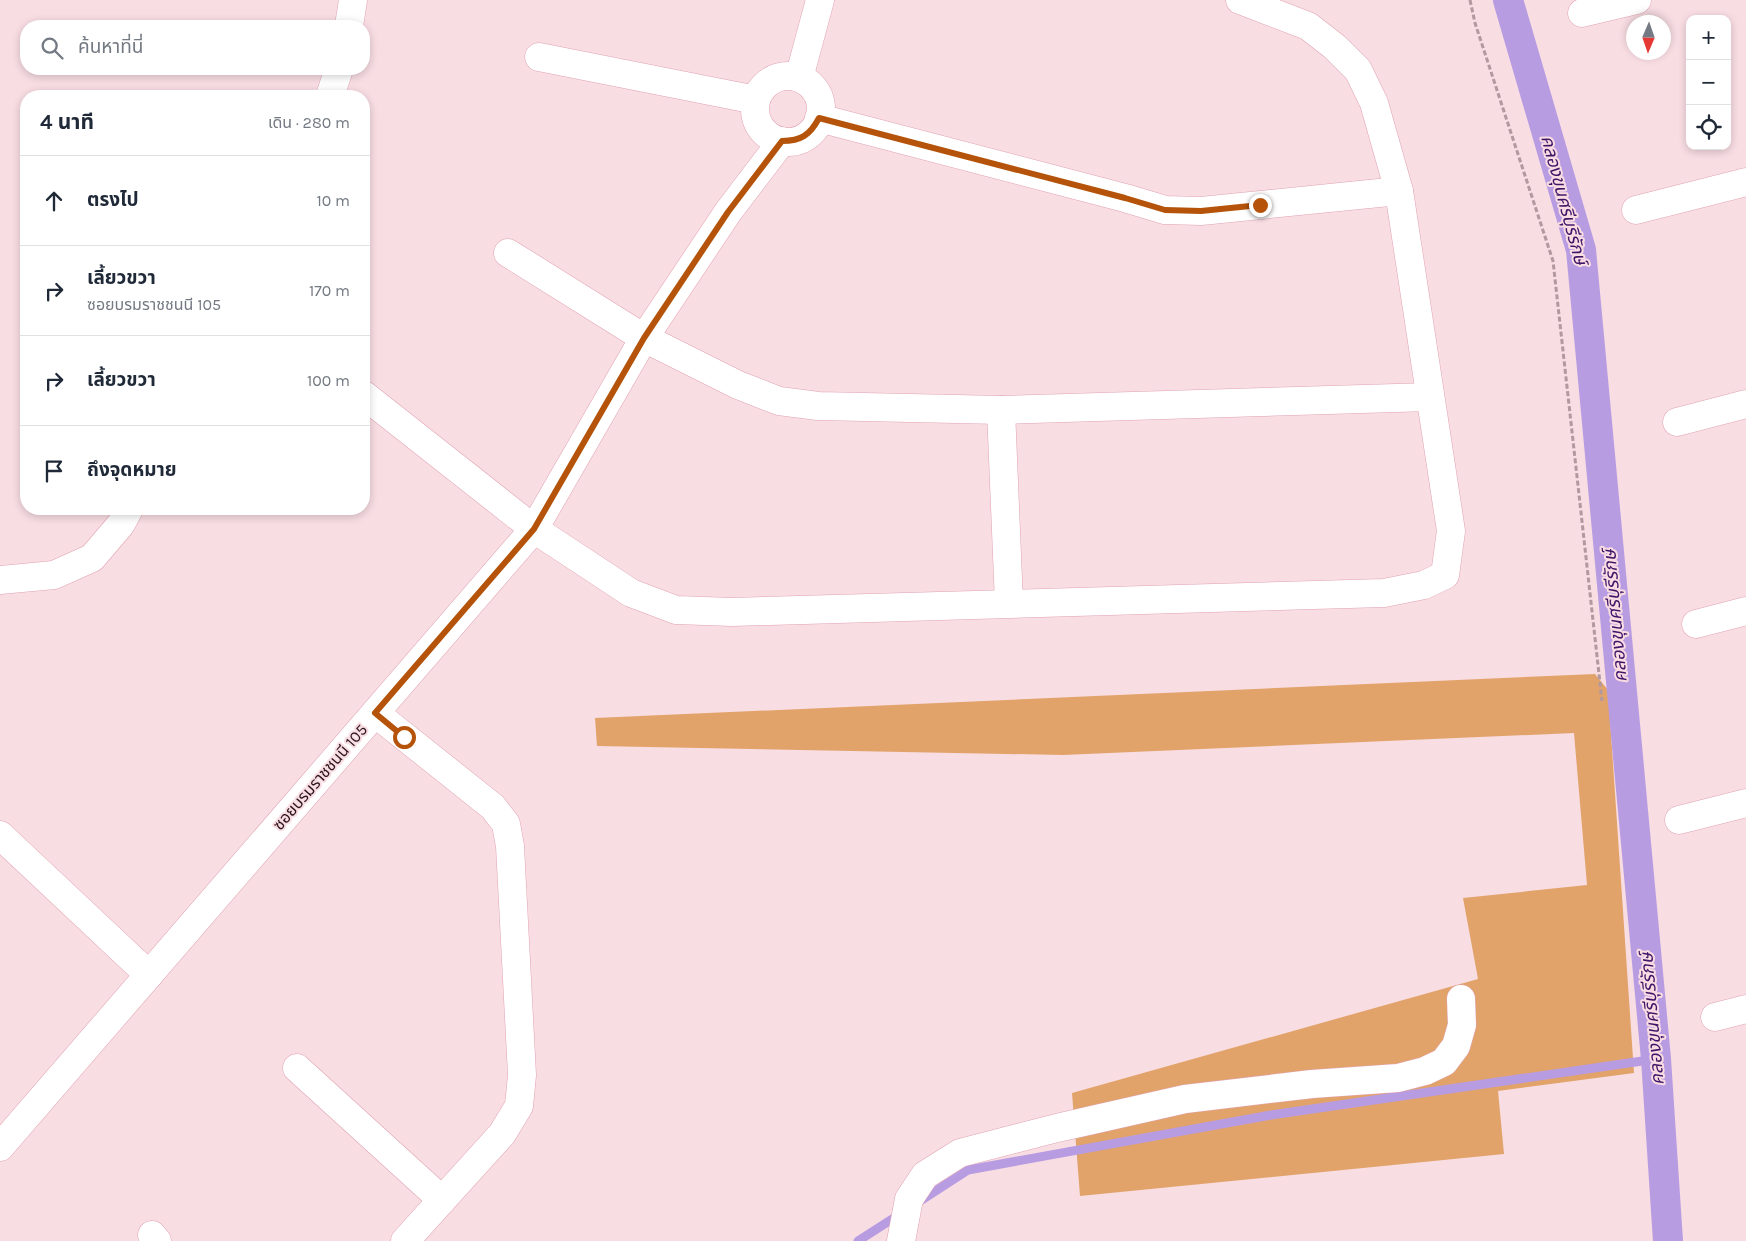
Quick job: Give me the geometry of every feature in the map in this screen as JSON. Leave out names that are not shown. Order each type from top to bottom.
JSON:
[{"type":"street","points":[[351,20],[353,0]]},
{"type":"street","points":[[799,78],[820,0]]},
{"type":"street","points":[[370,400],[534,529],[631,593],[676,610],[732,612],[1384,593],[1424,585],[1445,574],[1452,531],[1399,191],[1374,103],[1358,70],[1335,47],[1308,26],[1240,0]]},
{"type":"street","points":[[1582,13],[1637,0]]},
{"type":"street","points":[[540,56],[756,100]]},
{"type":"street","points":[[332,90],[337,75]]},
{"type":"street","points":[[789,75],[808,83],[815,90],[820,99],[819,118],[814,128],[805,137],[793,141],[782,141],[762,131],[754,110],[756,100],[760,90],[768,82],[778,77],[789,75]]},
{"type":"street","points":[[819,118],[1165,210],[1201,211],[1399,191]]},
{"type":"street","name":"ซอยบรมราชชนนี 105","points":[[3,1136],[149,974],[534,529],[644,338],[728,212],[782,141]]},
{"type":"street","points":[[1636,210],[1746,182]]},
{"type":"street","points":[[508,253],[644,338],[738,385],[779,401],[818,406],[1001,410],[1430,397]]},
{"type":"street","points":[[1677,422],[1746,404]]},
{"type":"street","points":[[1001,410],[1008,603]]},
{"type":"street","points":[[0,580],[54,575],[92,558],[121,524],[126,515]]},
{"type":"street","points":[[1696,624],[1746,611]]},
{"type":"street","points":[[375,713],[493,806],[506,824],[510,846],[522,1075],[519,1106],[502,1134],[404,1241]]},
{"type":"street","points":[[1679,820],[1746,803]]},
{"type":"street","points":[[0,835],[149,974]]},
{"type":"street","points":[[905,1221],[925,1175],[960,1153],[1057,1128],[1185,1099],[1312,1084],[1398,1078],[1426,1071],[1444,1062],[1456,1046],[1462,1025],[1461,999]]},
{"type":"street","points":[[1715,1017],[1746,1009]]},
{"type":"street","points":[[298,1068],[442,1200]]},
{"type":"path","points":[[1470,0],[1478,33],[1553,261],[1602,700]]},
{"type":"shaded area","points":[[1595,674],[1608,690],[1634,1073],[1498,1091],[1504,1154],[1080,1196],[1072,1093],[1478,979],[1463,898],[1587,885],[1574,733],[1063,755],[597,746],[595,718]]},
{"type":"waterway","name":"คลองขุนศรีบุรีรักษ์","points":[[1508,0],[1581,250],[1656,1059],[1668,1241]]},
{"type":"waterway","points":[[917,1203],[968,1170],[1271,1115],[1656,1059]]},
{"type":"waterway","points":[[858,1241],[900,1214]]},
{"type":"route","points":[[404,737],[375,713],[534,529],[644,338],[728,212],[782,141],[793,141],[805,137],[814,128],[819,118],[1165,210],[1201,211],[1260,205]]}]
